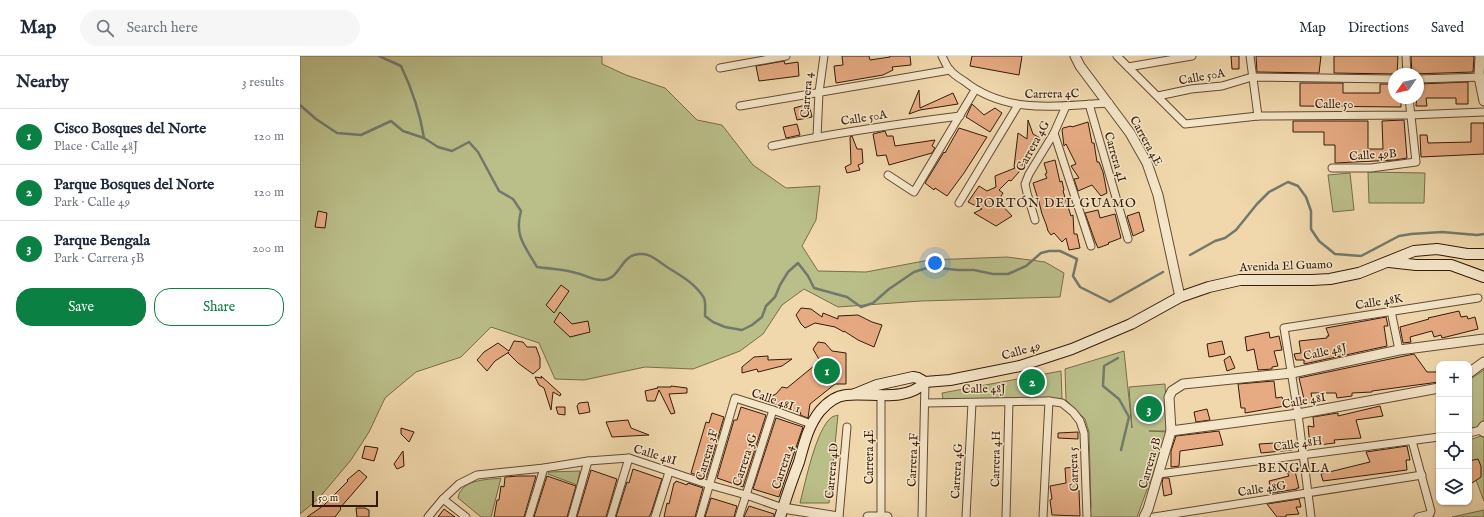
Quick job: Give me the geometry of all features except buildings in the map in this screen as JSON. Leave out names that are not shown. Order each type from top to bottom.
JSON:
[{"type":"main road","name":"Avenida El Guamo","points":[[1120,329],[1151,314],[1180,297],[1209,286],[1240,280],[1330,279],[1359,273],[1414,251],[1437,249],[1467,254],[1484,254]]},
{"type":"main road","name":"Avenida El Guamo","points":[[1389,262],[1416,265],[1451,265],[1484,277]]},
{"type":"main road","name":"Calle 49","points":[[925,382],[950,380],[1020,366],[1072,349],[1120,329]]},
{"type":"main road","points":[[811,424],[821,410],[838,397],[845,395],[881,396],[904,393],[920,387],[925,382],[913,377],[877,385],[851,395]]},
{"type":"main road","name":"Carrera 4","points":[[782,513],[811,424]]},
{"type":"street","points":[[720,68],[786,56]]},
{"type":"street","name":"Carrera 4","points":[[817,137],[819,92],[824,56]]},
{"type":"street","name":"Carrera 4C","points":[[942,56],[950,70],[975,90],[995,99],[1018,105],[1043,107],[1109,103]]},
{"type":"street","name":"Carrera 4E","points":[[1075,56],[1080,66],[1130,133],[1147,163],[1158,195],[1180,297]]},
{"type":"street","points":[[1117,56],[1158,96]]},
{"type":"street","points":[[1128,67],[1192,56]]},
{"type":"street","points":[[1250,56],[1258,116]]},
{"type":"street","points":[[1406,56],[1407,68]]},
{"type":"street","points":[[1480,56],[1484,101]]},
{"type":"street","points":[[740,106],[950,70]]},
{"type":"street","name":"Calle 50A","points":[[1158,96],[1191,89],[1222,86],[1252,77],[1388,79]]},
{"type":"street","points":[[1424,79],[1482,77]]},
{"type":"street","points":[[888,175],[914,192],[975,90]]},
{"type":"street","name":"Calle 50","points":[[1158,96],[1185,124],[1258,116],[1410,115],[1484,112]]},
{"type":"street","name":"Carrera 4I","points":[[1089,104],[1128,239]]},
{"type":"street","points":[[1409,104],[1410,115]]},
{"type":"street","points":[[959,203],[1018,105]]},
{"type":"street","name":"Carrera 4G","points":[[1035,220],[1025,184],[1029,174],[1054,133],[1066,106]]},
{"type":"street","name":"Calle 49B","points":[[1332,168],[1371,168],[1416,162],[1410,115]]},
{"type":"street","name":"Calle 50A","points":[[772,146],[885,126],[960,116]]},
{"type":"street","points":[[1054,133],[1091,246]]},
{"type":"street","name":"Calle 48K","points":[[1292,372],[1284,328],[1478,298]]},
{"type":"street","points":[[1391,311],[1399,350]]},
{"type":"street","name":"Calle 48J","points":[[1172,391],[1183,384],[1292,372],[1399,350],[1484,339]]},
{"type":"street","points":[[1472,370],[1484,362]]},
{"type":"street","points":[[1292,372],[1311,517]]},
{"type":"street","points":[[925,382],[925,403]]},
{"type":"street","name":"Calle 48I","points":[[1171,431],[1298,414],[1436,389]]},
{"type":"street","name":"Carrera 5B","points":[[1144,517],[1159,474],[1171,431],[1169,397],[1172,391]]},
{"type":"street","name":"Carrera 4E","points":[[881,396],[881,517]]},
{"type":"street","name":"Calle 48I 1","points":[[735,398],[811,424]]},
{"type":"street","name":"Carrera 3F","points":[[700,517],[735,398]]},
{"type":"street","points":[[1043,517],[1049,401]]},
{"type":"street","name":"Calle 48J","points":[[925,403],[1049,401],[1062,403],[1073,412],[1080,421]]},
{"type":"street","name":"Carrera 4H","points":[[1006,517],[1009,402]]},
{"type":"street","name":"Carrera 4F","points":[[922,517],[925,403]]},
{"type":"street","name":"Carrera 4G","points":[[966,517],[972,403]]},
{"type":"street","name":"Carrera 3G","points":[[739,517],[773,410]]},
{"type":"street","name":"Carrera 5","points":[[1080,421],[1084,433],[1087,517]]},
{"type":"street","name":"Carrera 4D","points":[[839,517],[847,427]]},
{"type":"street","points":[[1472,431],[1483,429]]},
{"type":"street","name":"Calle 48H","points":[[1159,474],[1436,437]]},
{"type":"street","points":[[1412,441],[1422,475],[1430,511],[1430,514],[1427,516],[1418,517]]},
{"type":"street","points":[[611,517],[629,458]]},
{"type":"street","name":"Calle 48I","points":[[428,517],[443,499],[459,484],[477,475],[544,468],[588,461],[629,458],[710,485],[746,495],[782,513],[839,517]]},
{"type":"street","points":[[572,517],[588,461]]},
{"type":"street","points":[[530,517],[544,468]]},
{"type":"street","points":[[655,517],[669,472]]},
{"type":"street","name":"Calle 48G","points":[[1154,517],[1422,475]]},
{"type":"street","points":[[443,499],[466,517]]},
{"type":"street","points":[[868,517],[887,517]]},
{"type":"green space","points":[[300,56],[602,56],[602,64],[626,75],[665,88],[697,120],[722,125],[753,165],[786,188],[820,186],[816,220],[802,246],[818,271],[866,272],[929,260],[1007,257],[1045,262],[1064,273],[1060,297],[921,301],[838,307],[804,289],[782,305],[763,334],[740,351],[693,369],[645,367],[584,380],[555,379],[539,343],[491,327],[461,357],[416,372],[385,398],[369,432],[351,460],[319,498],[300,514]]},
{"type":"green space","points":[[1368,172],[1425,173],[1424,203],[1369,203]]},
{"type":"green space","points":[[1350,173],[1354,210],[1333,212],[1328,175]]},
{"type":"green space","points":[[1124,351],[1132,428],[1129,387],[1165,384],[1168,431],[1149,431],[1168,432],[1137,517],[1087,517],[1091,507],[1089,432],[1085,419],[1066,400],[1065,369]]},
{"type":"green space","points":[[1484,370],[1484,421],[1481,427],[1472,428],[1472,378]]},
{"type":"green space","points":[[1061,371],[1062,399],[943,399],[942,393]]},
{"type":"green space","points":[[838,415],[829,503],[800,503],[808,470],[821,432],[826,423],[832,417]]},
{"type":"green space","points":[[1481,436],[1484,438],[1484,501],[1472,470],[1472,439]]},
{"type":"green space","points":[[580,471],[577,485],[548,474],[549,472]]},
{"type":"green space","points":[[501,478],[491,517],[481,517],[458,498],[460,492],[469,484],[482,480]]},
{"type":"green space","points":[[1484,510],[1484,517],[1452,517]]},
{"type":"waterway","points":[[379,56],[401,66],[415,101],[424,138]]},
{"type":"waterway","points":[[300,105],[316,119],[337,133],[361,135],[391,121],[403,131],[424,138],[438,147],[452,151],[469,142],[478,152],[499,191],[513,199],[521,211],[519,220],[520,234],[525,247],[537,267],[567,271],[602,280],[612,277],[629,257],[639,254],[648,255],[692,284],[704,298],[705,316],[713,322],[725,327],[742,330],[752,325],[762,317],[766,306],[775,297],[788,272],[798,263],[808,276],[814,288],[847,297],[861,307],[873,303],[889,289],[914,272],[930,267],[974,270],[993,274],[1008,274],[1026,266],[1041,253],[1049,251],[1060,251],[1077,259],[1073,276],[1080,287],[1110,302],[1163,272]]},
{"type":"waterway","points":[[1190,255],[1215,241],[1225,238],[1236,230],[1269,192],[1288,182],[1298,186],[1306,197],[1311,211],[1311,229],[1319,241],[1335,254],[1361,256],[1399,236],[1411,234],[1442,232],[1477,235],[1484,234]]},
{"type":"waterway","points":[[1118,358],[1104,366],[1103,386],[1119,399],[1129,417],[1121,450]]},
{"type":"place","name":"Cisco Bosques del Norte","points":[[827,371]]},
{"type":"place","name":"Parque Bosques del Norte","points":[[1032,382]]},
{"type":"place","name":"Parque Bengala","points":[[1149,409]]},
{"type":"district","name":"PORTÓN DEL GUAMO","points":[[1056,203]]},
{"type":"district","name":"BENGALA","points":[[1294,468]]}]
